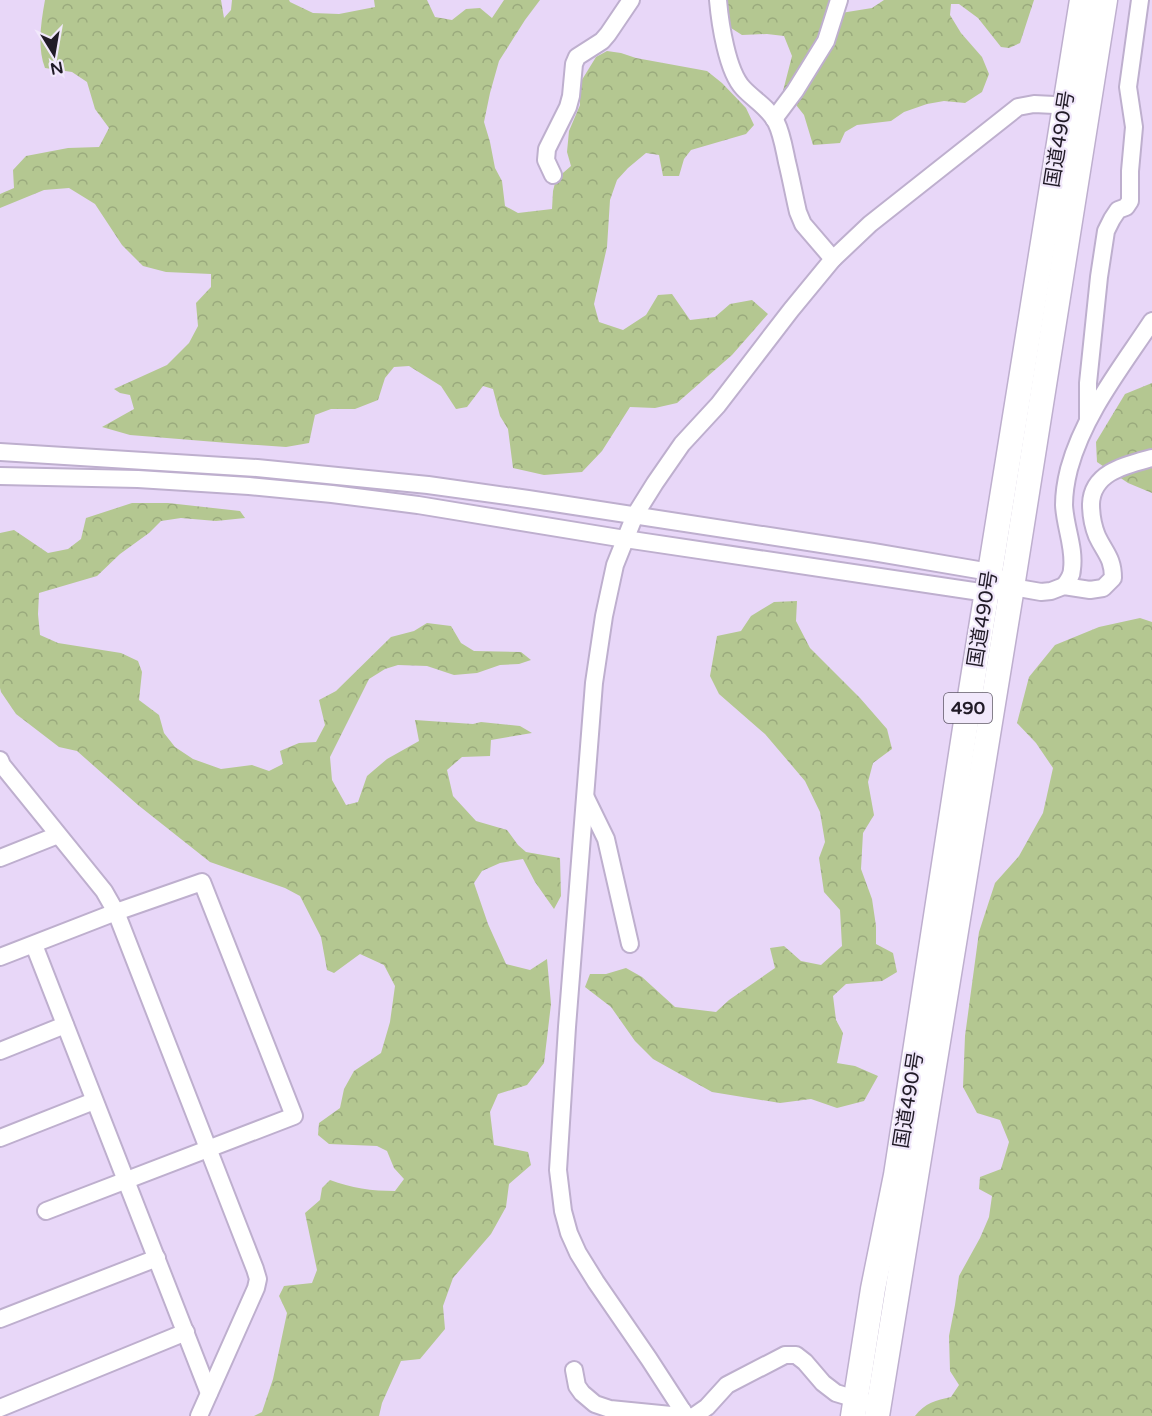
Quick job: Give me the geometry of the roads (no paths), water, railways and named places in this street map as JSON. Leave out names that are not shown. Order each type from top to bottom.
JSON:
[{"type":"highway","name":"国道490号","points":[[866,1409],[873,1288],[896,1175],[1082,0]]},
{"type":"highway","name":"国道490号","points":[[866,1409],[1012,587],[1105,0]]},
{"type":"street","points":[[553,175],[546,160],[547,149],[568,107],[577,57],[602,41],[631,0]]},
{"type":"street","points":[[718,0],[719,22],[727,54],[736,76],[742,88],[762,103],[774,119],[781,134],[798,212],[803,224],[833,259]]},
{"type":"street","points":[[774,119],[795,91],[825,40],[839,0]]},
{"type":"street","points":[[1088,419],[1088,383],[1106,231],[1118,210],[1126,207],[1130,201],[1134,127],[1128,87],[1140,0]]},
{"type":"street","points":[[688,1414],[578,1253],[569,1233],[563,1210],[558,1170],[595,672],[615,565],[635,515],[682,444],[718,405],[833,259],[870,224],[1018,107],[1034,104],[1088,108]]},
{"type":"street","points":[[1064,586],[1072,570],[1064,507],[1066,485],[1076,447],[1088,419],[1152,321]]},
{"type":"street","points":[[0,452],[257,468],[440,486],[873,552],[988,583]]},
{"type":"street","points":[[0,476],[138,479],[332,494],[625,539],[988,583],[1041,592],[1064,586],[1090,590],[1103,588],[1113,578],[1113,567],[1109,555],[1097,535],[1091,515],[1092,495],[1101,478],[1125,465],[1152,458]]},
{"type":"street","points":[[1,764],[104,891],[116,912],[255,1269],[258,1279],[256,1288],[199,1416]]},
{"type":"street","points":[[586,797],[606,839],[630,944]]},
{"type":"street","points":[[0,858],[58,835]]},
{"type":"street","points":[[0,957],[116,912],[202,882],[294,1116],[46,1211]]},
{"type":"street","points":[[34,945],[209,1393]]},
{"type":"street","points":[[0,1051],[66,1025]]},
{"type":"street","points":[[0,1138],[94,1101]]},
{"type":"street","points":[[0,1319],[157,1258]]},
{"type":"street","points":[[0,1408],[186,1332]]},
{"type":"street","points":[[574,1370],[577,1386],[595,1404],[610,1409],[671,1415],[688,1414],[707,1407],[728,1385],[785,1355],[796,1355],[823,1383],[836,1393],[866,1409]]}]
